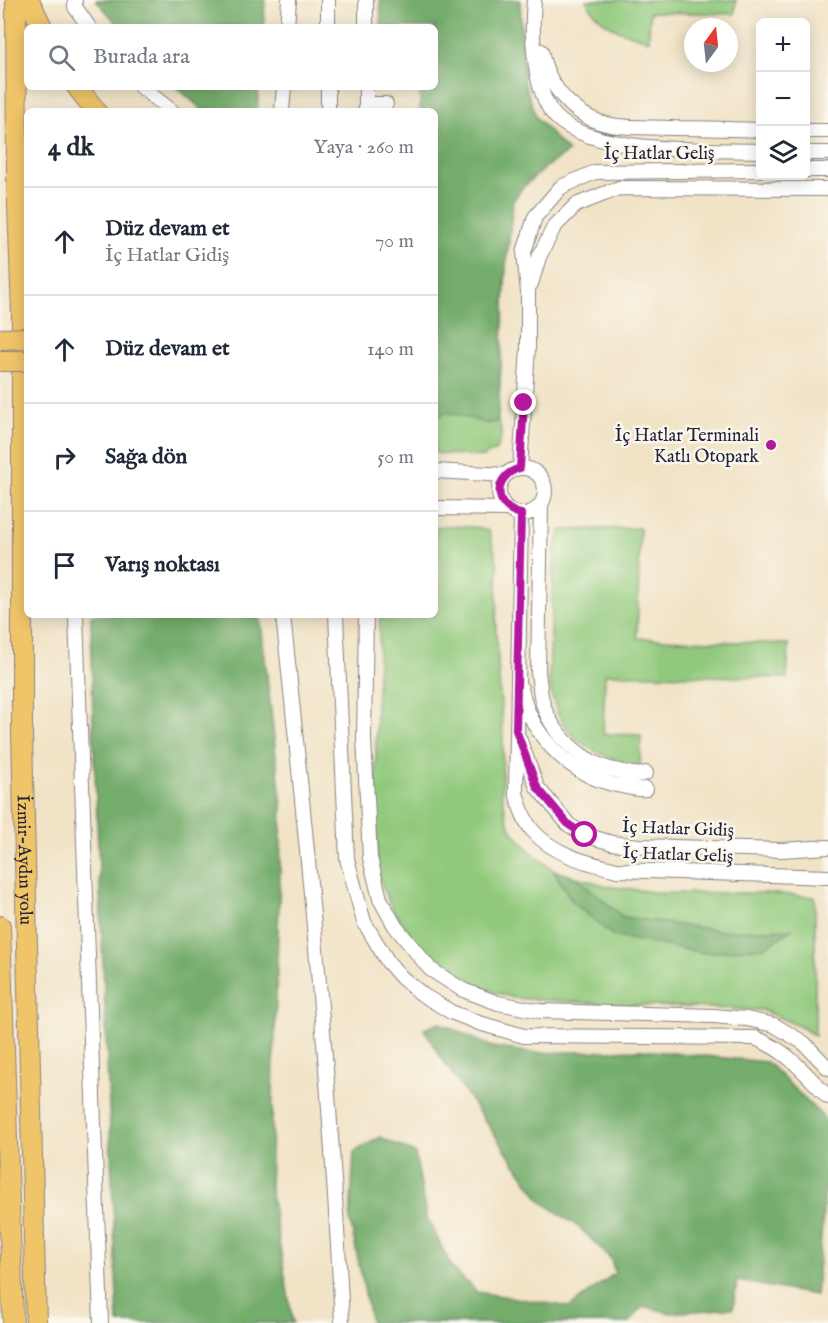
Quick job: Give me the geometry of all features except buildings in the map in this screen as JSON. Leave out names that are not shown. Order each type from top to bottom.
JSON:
[{"type":"highway","name":"İzmir-Aydın yolu","points":[[16,0],[18,256],[22,314],[22,734],[36,1323]]},
{"type":"highway","points":[[29,0],[41,24]]},
{"type":"highway","points":[[78,90],[94,108]]},
{"type":"highway","points":[[18,256],[24,239]]},
{"type":"highway","points":[[0,339],[24,338]]},
{"type":"highway","points":[[0,362],[24,361]]},
{"type":"highway","name":"İzmir-Aydın yolu","points":[[0,926],[13,1323]]},
{"type":"street","points":[[75,0],[75,7],[88,24]]},
{"type":"street","points":[[287,24],[289,0]]},
{"type":"street","points":[[328,0],[328,24]]},
{"type":"street","points":[[366,0],[366,24]]},
{"type":"street","points":[[534,4],[543,64],[554,86],[567,103],[589,118],[616,126],[756,130]]},
{"type":"street","points":[[534,4],[536,76],[551,112],[568,126],[584,136],[600,141],[635,146],[756,151]]},
{"type":"street","points":[[145,90],[168,108]]},
{"type":"street","points":[[282,108],[284,90]]},
{"type":"street","points":[[328,90],[328,108]]},
{"type":"street","points":[[366,90],[366,108],[386,104]]},
{"type":"street","points":[[810,153],[828,153]]},
{"type":"street","name":"İç Hatlar Geliş","points":[[528,292],[524,252],[535,217],[561,187],[595,172],[756,170]]},
{"type":"street","points":[[810,170],[828,170]]},
{"type":"street","points":[[520,468],[528,348],[528,292],[539,257],[554,227],[576,205],[619,188],[828,189]]},
{"type":"street","points":[[438,508],[507,509],[521,514],[536,511],[545,498],[544,483],[534,472],[520,468],[506,475],[502,481],[500,496],[507,509]]},
{"type":"street","points":[[438,471],[506,475]]},
{"type":"street","points":[[541,505],[538,672],[548,715],[563,738],[580,756],[610,770],[640,776],[646,773]]},
{"type":"street","points":[[521,514],[518,669],[524,700],[532,719],[557,754],[595,779],[612,785],[646,789]]},
{"type":"street","points":[[283,618],[319,989],[337,1218],[342,1323]]},
{"type":"street","points":[[336,618],[347,859],[364,922],[388,962],[402,978],[423,995],[450,1011],[479,1023],[524,1036],[755,1038],[773,1045],[794,1062],[828,1097]]},
{"type":"street","points":[[366,618],[364,738],[370,858],[380,899],[395,926],[430,969],[463,990],[498,1003],[540,1011],[714,1016],[747,1019],[774,1025],[804,1043],[828,1068]]},
{"type":"street","points":[[76,619],[101,1323]]},
{"type":"street","name":"İç Hatlar Geliş","points":[[518,669],[516,793],[521,810],[533,831],[558,850],[584,862],[617,870],[824,877]]},
{"type":"street","name":"İç Hatlar Gidiş","points":[[516,730],[537,787],[569,825],[585,835],[612,843],[639,846],[782,850],[828,847]]},
{"type":"green space","points":[[96,0],[265,0],[264,24],[117,24]]},
{"type":"green space","points":[[380,0],[520,0],[524,81],[536,117],[568,152],[547,166],[522,188],[513,201],[506,267],[498,421],[489,424],[447,412],[438,416],[438,108],[420,108],[420,90],[438,90],[438,24],[381,24]]},
{"type":"green space","points":[[586,0],[736,0],[735,14],[650,12],[649,40],[630,35],[604,22],[591,9]]},
{"type":"green space","points":[[180,90],[259,90],[257,108],[200,108]]},
{"type":"green space","points":[[447,412],[489,423],[498,421],[501,436],[496,450],[483,457],[438,453],[438,416]]},
{"type":"green space","points":[[438,527],[475,527],[489,531],[498,565],[496,630],[503,738],[502,794],[512,831],[531,852],[553,870],[607,886],[661,893],[766,893],[815,897],[815,1036],[799,1026],[761,1010],[513,998],[473,985],[442,966],[413,939],[391,907],[378,876],[376,712],[380,618],[438,618]]},
{"type":"green space","points":[[640,528],[637,638],[789,644],[787,678],[605,674],[603,734],[641,735],[640,767],[605,756],[578,740],[559,716],[549,680],[554,553],[561,530]]},
{"type":"green space","points":[[91,618],[260,618],[282,807],[270,1189],[293,1323],[118,1323],[93,726]]},
{"type":"green space","points":[[553,870],[577,878],[623,917],[724,931],[792,929],[765,947],[705,953],[613,936],[573,902]]},
{"type":"green space","points":[[440,1023],[492,1047],[534,1053],[642,1050],[767,1062],[828,1122],[828,1157],[816,1295],[737,1281],[733,1308],[670,1313],[643,1306],[629,1323],[371,1323],[350,1220],[354,1152],[380,1137],[415,1153],[427,1218],[453,1269],[477,1292],[570,1307],[615,1273],[611,1259],[581,1229],[541,1201],[440,1056],[424,1029]]},
{"type":"place","name":"İç Hatlar Terminali Katlı Otopark","points":[[771,445]]},
{"type":"route","points":[[524,403],[520,468],[506,475],[499,488],[502,503],[507,509],[521,514],[516,730],[537,787],[569,825],[585,835]]}]
